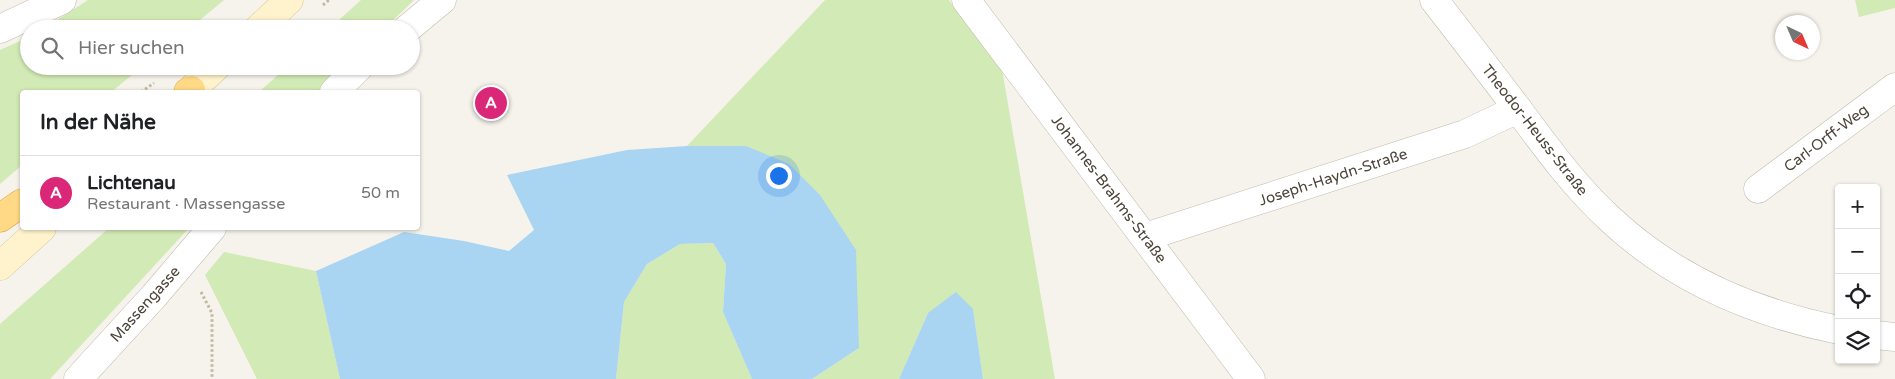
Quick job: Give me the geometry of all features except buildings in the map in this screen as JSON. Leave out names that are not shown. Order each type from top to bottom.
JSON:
[{"type":"highway","points":[[0,218],[20,204]]},
{"type":"main road","points":[[268,20],[289,0]]},
{"type":"main road","points":[[191,90],[207,75]]},
{"type":"main road","points":[[0,266],[40,230]]},
{"type":"street","points":[[0,29],[62,0]]},
{"type":"street","points":[[418,20],[442,0]]},
{"type":"street","name":"Johannes-Brahms-Straße","points":[[966,0],[1251,379]]},
{"type":"street","name":"Theodor-Heuss-Straße","points":[[1434,0],[1558,163],[1593,203],[1624,232],[1689,277],[1752,306],[1785,317],[1835,329]]},
{"type":"street","points":[[336,90],[351,75]]},
{"type":"street","name":"Carl-Orff-Weg","points":[[1758,189],[1895,87]]},
{"type":"street","name":"Joseph-Haydn-Straße","points":[[1145,237],[1465,134],[1518,109]]},
{"type":"street","name":"Massengasse","points":[[78,379],[210,230]]},
{"type":"street","points":[[1880,335],[1895,337]]},
{"type":"path","points":[[184,260],[212,313],[212,379]]},
{"type":"green space","points":[[88,0],[224,0],[200,20],[57,20]]},
{"type":"green space","points":[[361,0],[414,0],[393,20],[339,20]]},
{"type":"green space","points":[[825,0],[949,0],[1002,69],[1055,379],[983,379],[973,310],[928,313],[899,379],[812,379],[859,348],[687,146]]},
{"type":"green space","points":[[1855,0],[1895,0],[1895,8],[1859,17]]},
{"type":"green space","points":[[20,41],[20,75],[132,75],[113,90],[20,90],[20,167],[0,184],[0,50]]},
{"type":"green space","points":[[278,75],[337,75],[321,90],[261,90]]},
{"type":"green space","points":[[107,230],[187,230],[50,379],[0,379],[0,324]]},
{"type":"green space","points":[[713,243],[726,264],[723,312],[752,379],[616,379],[624,302],[647,264],[680,244]]},
{"type":"green space","points":[[224,252],[316,271],[340,379],[257,379],[205,275]]},
{"type":"water","points":[[687,146],[746,146],[789,164],[820,195],[856,250],[859,348],[812,379],[752,379],[723,312],[726,264],[713,243],[680,244],[647,264],[624,302],[616,379],[340,379],[316,271],[404,232],[464,241],[509,251],[534,230],[507,175],[627,150]]},
{"type":"water","points":[[956,292],[973,309],[983,379],[899,379],[928,313]]},
{"type":"place","name":"Lichtenau","points":[[491,103]]}]
